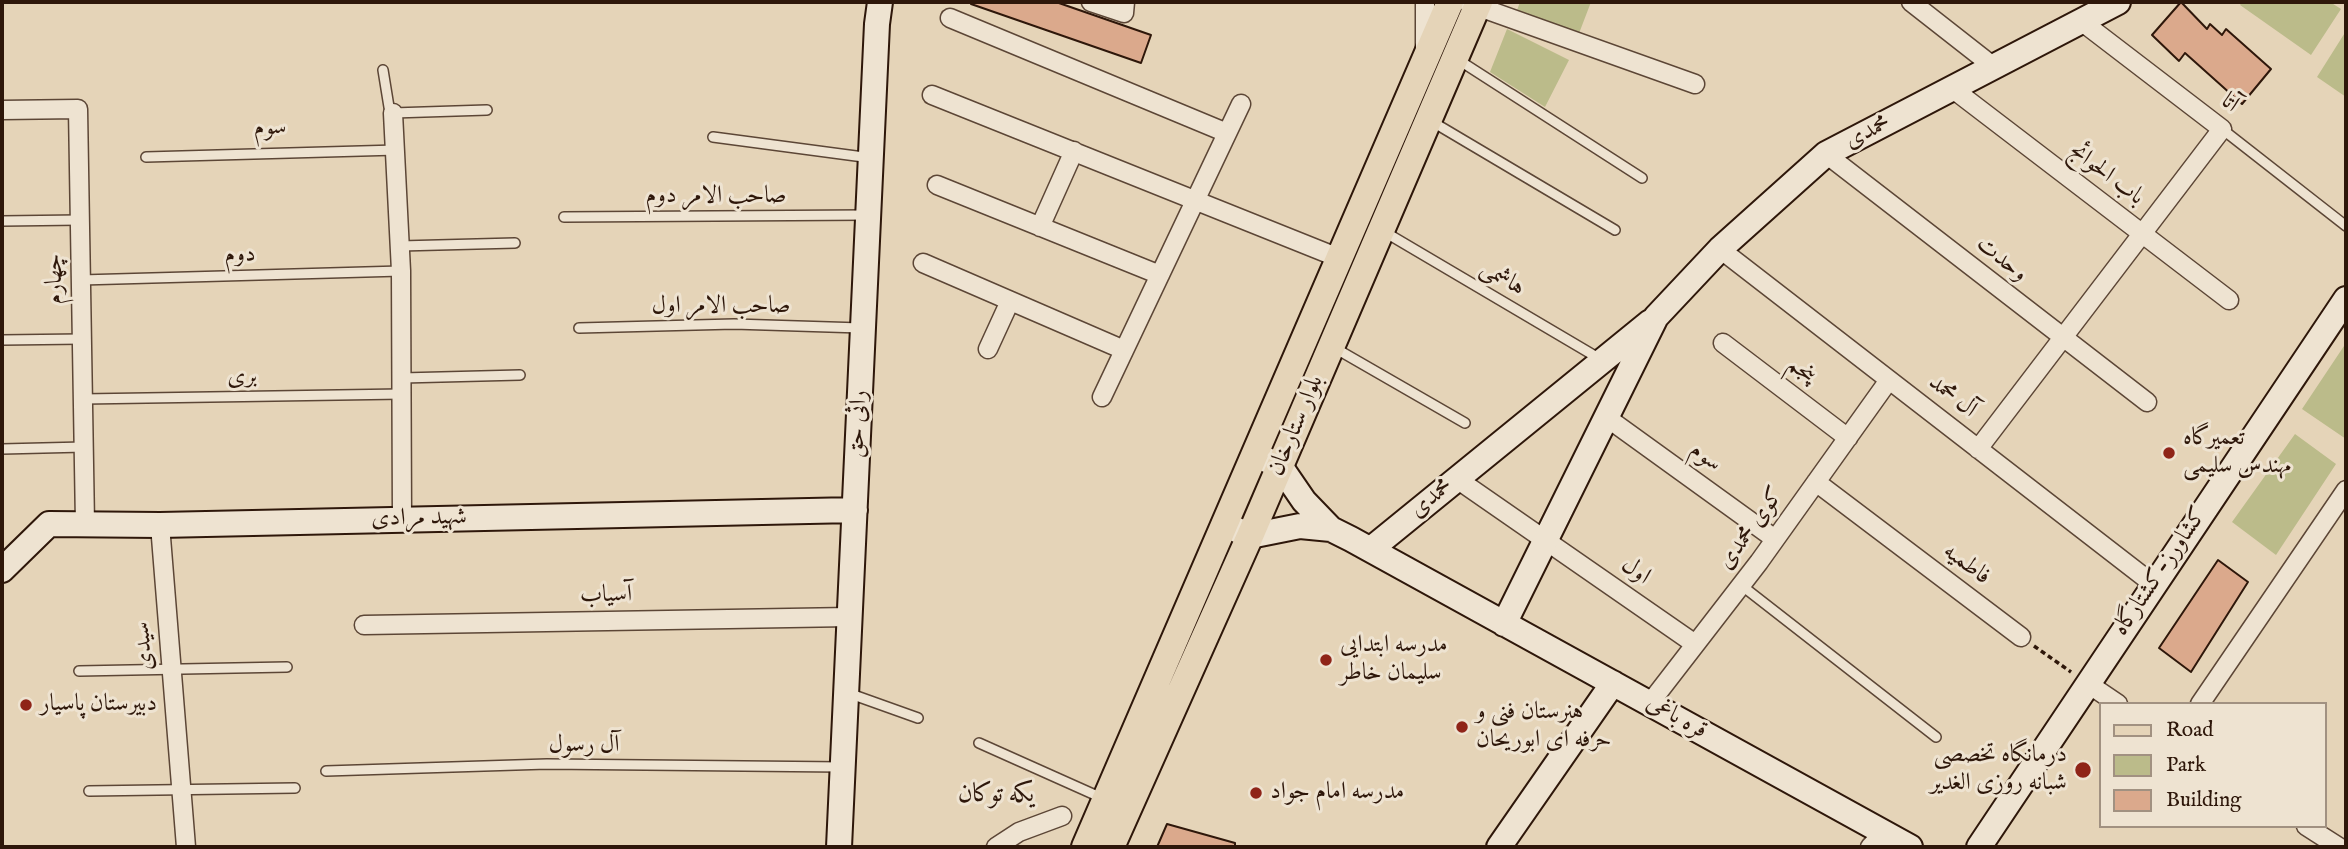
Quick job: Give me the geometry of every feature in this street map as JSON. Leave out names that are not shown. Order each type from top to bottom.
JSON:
[{"type":"main road","name":"بلوار ستارخان","points":[[1111,847],[1250,536],[1268,461],[1339,258],[1450,2]]},
{"type":"main road","name":"بلوار ستارخان","points":[[1085,847],[1224,524],[1268,461],[1332,346],[1455,58],[1474,3]]},
{"type":"street","name":"راثی حق","points":[[839,847],[880,2]]},
{"type":"street","points":[[1091,2],[1124,13],[1125,2]]},
{"type":"street","points":[[1424,2],[1425,58]]},
{"type":"street","points":[[1911,2],[1994,67]]},
{"type":"street","name":"محمدی","points":[[1371,549],[1656,317],[1720,249],[1826,154],[2118,2]]},
{"type":"street","points":[[1474,3],[1695,84]]},
{"type":"street","points":[[950,18],[1227,133]]},
{"type":"street","name":"آتا","points":[[2081,21],[2222,130]]},
{"type":"street","name":"باب الحوائج","points":[[1953,89],[2229,300]]},
{"type":"street","points":[[932,95],[1339,258]]},
{"type":"street","points":[[1102,397],[1241,104]]},
{"type":"street","name":"چهارم","points":[[2,110],[78,109],[85,524]]},
{"type":"street","points":[[394,113],[401,271],[402,520]]},
{"type":"street","points":[[1978,449],[2222,130]]},
{"type":"street","points":[[1041,227],[1074,151]]},
{"type":"street","name":"وحدت","points":[[1826,154],[2147,402]]},
{"type":"street","points":[[937,185],[1160,275]]},
{"type":"street","name":"آل محمد","points":[[1720,249],[2153,584]]},
{"type":"street","points":[[923,263],[1125,350]]},
{"type":"street","name":"کشاورز-کشتارگاه","points":[[1979,847],[2346,299]]},
{"type":"street","points":[[988,349],[1010,301]]},
{"type":"street","name":"محمدی","points":[[1504,624],[1656,317]]},
{"type":"street","name":"پنجم","points":[[1723,342],[1848,438]]},
{"type":"street","name":"کوی محمدی","points":[[1650,703],[1741,585],[1889,380]]},
{"type":"street","name":"سوم","points":[[1606,417],[1775,539]]},
{"type":"street","name":"قره باغی","points":[[1268,461],[1331,529],[1650,703],[1876,840],[1910,847]]},
{"type":"street","name":"اول","points":[[1457,479],[1695,644]]},
{"type":"street","name":"فاطمیه","points":[[1816,482],[2021,637]]},
{"type":"street","points":[[2201,702],[2346,489]]},
{"type":"street","name":"شهید مرادی","points":[[2,570],[49,524],[160,525],[855,510]]},
{"type":"street","points":[[1224,524],[1250,536]]},
{"type":"street","name":"سیدی","points":[[160,525],[186,847]]},
{"type":"street","name":"قره باغی","points":[[1250,536],[1300,526],[1331,529]]},
{"type":"street","name":"آسیاب","points":[[364,625],[850,617]]},
{"type":"street","points":[[1499,847],[1613,683]]},
{"type":"street","points":[[2087,683],[2115,702]]},
{"type":"street","points":[[996,847],[1018,832],[1062,816]]},
{"type":"street","points":[[2309,828],[2339,847]]},
{"type":"lane","points":[[1455,58],[1642,178]]},
{"type":"lane","points":[[383,69],[389,107],[394,113],[487,110]]},
{"type":"lane","points":[[1429,120],[1615,230]]},
{"type":"lane","name":"آتا","points":[[2222,130],[2346,226]]},
{"type":"lane","points":[[713,137],[871,158]]},
{"type":"lane","name":"سوم","points":[[146,157],[397,150]]},
{"type":"lane","name":"صاحب الامر دوم","points":[[564,217],[868,215]]},
{"type":"lane","points":[[2,222],[80,220]]},
{"type":"lane","name":"هاشمی","points":[[1382,230],[1602,360]]},
{"type":"lane","points":[[400,246],[515,243]]},
{"type":"lane","name":"دوم","points":[[81,280],[401,271]]},
{"type":"lane","name":"صاحب الامر اول","points":[[579,328],[734,324],[863,328]]},
{"type":"lane","points":[[2,340],[82,339]]},
{"type":"lane","points":[[1332,346],[1465,423]]},
{"type":"lane","name":"بری","points":[[83,399],[402,386],[520,375]]},
{"type":"lane","points":[[2,449],[84,447]]},
{"type":"lane","points":[[1741,585],[1936,737]]},
{"type":"lane","points":[[79,671],[287,667]]},
{"type":"lane","points":[[846,692],[918,718]]},
{"type":"lane","points":[[979,743],[1106,799]]},
{"type":"lane","name":"آل رسول","points":[[326,771],[547,764],[842,767]]},
{"type":"lane","points":[[89,791],[295,788]]},
{"type":"path","points":[[2021,637],[2087,683]]},
{"type":"green space","points":[[1520,2],[1591,2],[1578,36],[1515,16]]},
{"type":"green space","points":[[2242,2],[2330,2],[2341,9],[2311,55],[2240,5]]},
{"type":"green space","points":[[1507,29],[1569,60],[1545,107],[1490,72]]},
{"type":"green space","points":[[2346,31],[2346,97],[2317,77]]},
{"type":"green space","points":[[2346,343],[2346,439],[2302,409]]},
{"type":"green space","points":[[2295,434],[2336,464],[2276,555],[2232,522]]},
{"type":"building","points":[[1056,2],[1151,35],[1141,63],[971,4]]},
{"type":"building","points":[[2181,2],[2207,29],[2210,24],[2222,35],[2226,29],[2271,69],[2242,104],[2185,53],[2179,61],[2152,35]]},
{"type":"building","points":[[2218,560],[2248,582],[2191,672],[2159,648]]},
{"type":"building","points":[[1167,824],[1235,843],[1235,847],[1157,847]]},
{"type":"place","name":"تعمیرگاه مهندس سلیمی","points":[[2169,453]]},
{"type":"place","name":"مدرسه ابتدایی سلیمان خاطر","points":[[1326,660]]},
{"type":"place","name":"دبیرستان پاسیار","points":[[26,705]]},
{"type":"place","name":"هنرستان فنی و حرفه ای ابوریحان","points":[[1462,727]]},
{"type":"place","name":"درمانگاه تخصصی شبانه روزی الغدیر","points":[[2083,770]]},
{"type":"place","name":"مدرسه امام جواد","points":[[1256,793]]},
{"type":"district","name":"یکه توکان","points":[[996,796]]}]
